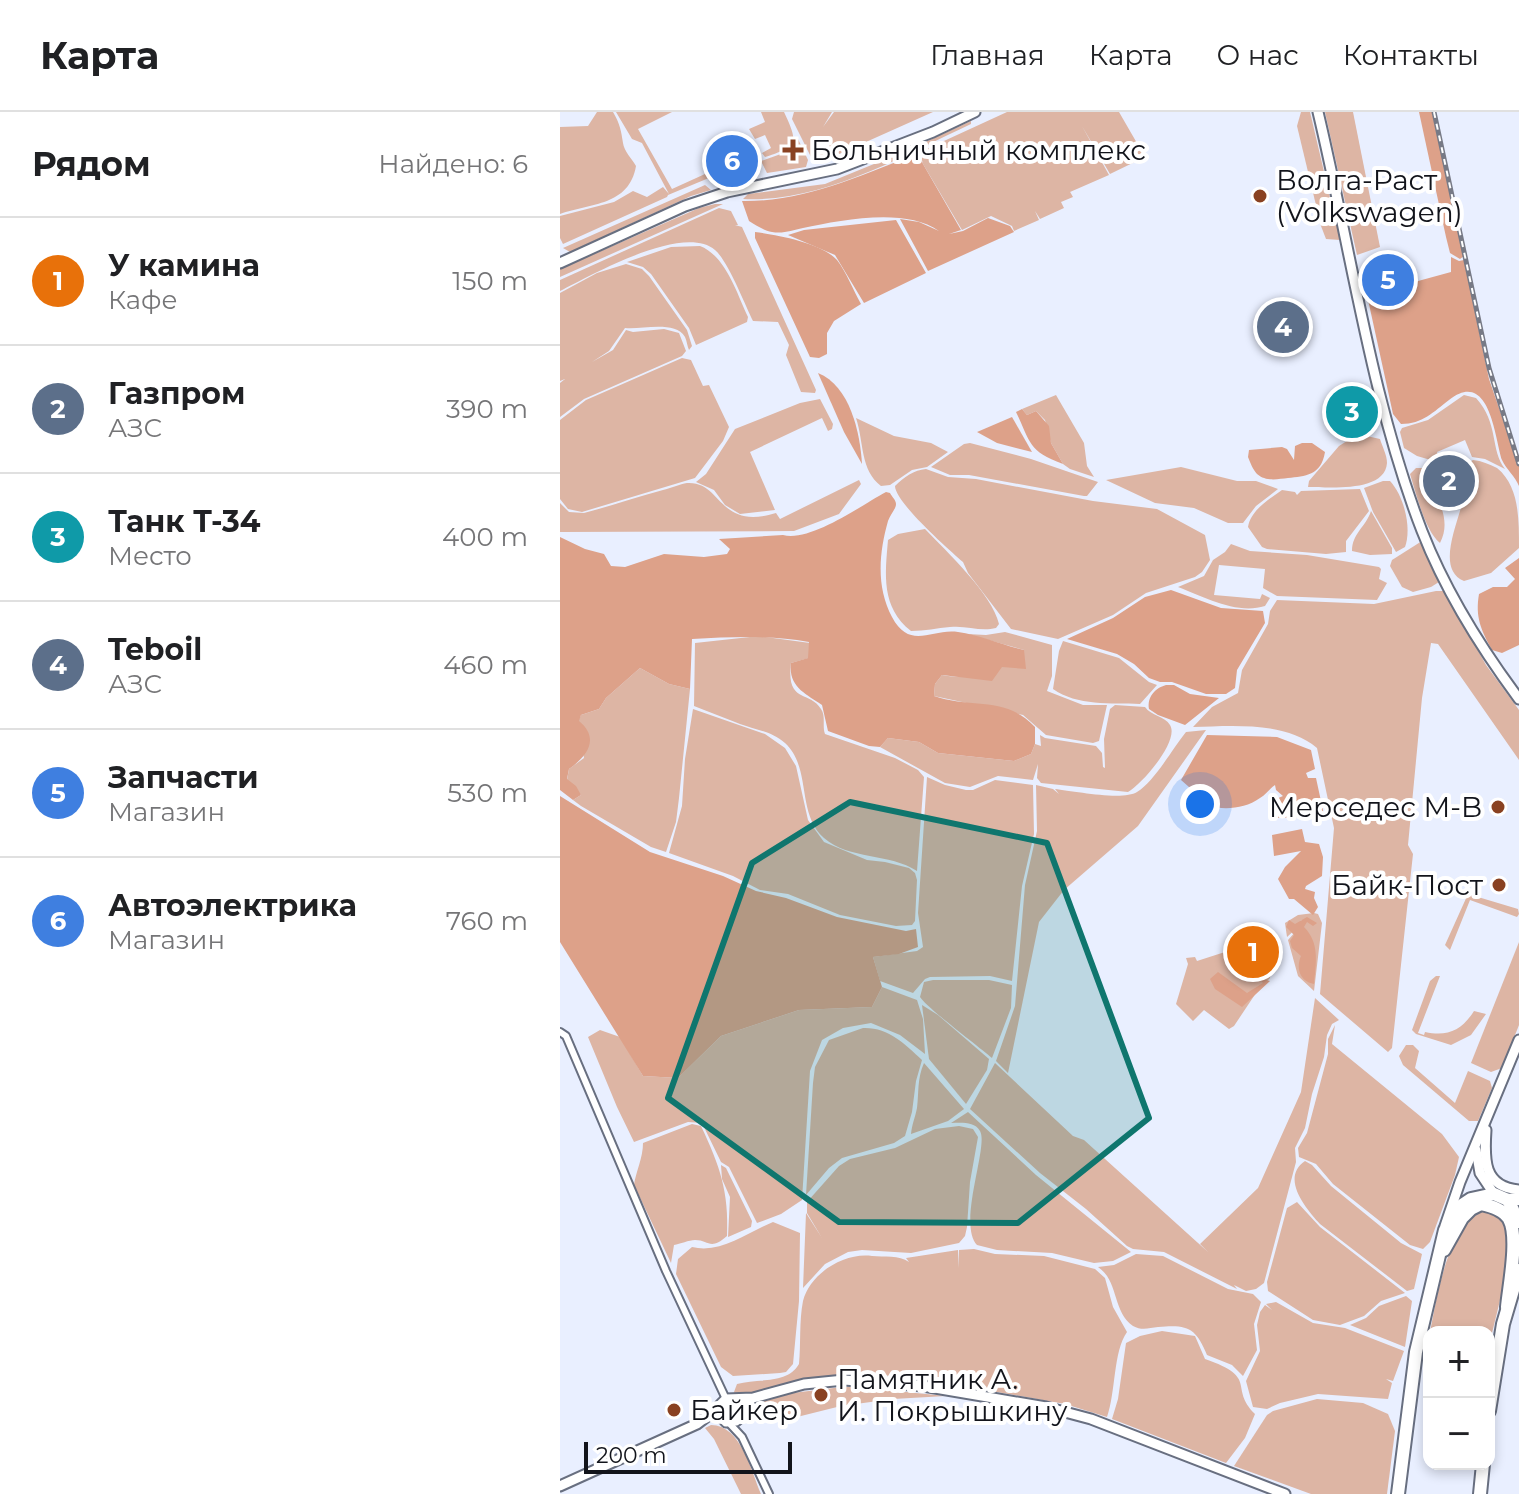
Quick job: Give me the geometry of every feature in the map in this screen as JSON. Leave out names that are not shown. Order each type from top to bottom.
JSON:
[{"type":"highway","points":[[1398,1494],[1416,1352],[1445,1230],[1462,1205],[1480,1195],[1494,1194],[1514,1200],[1519,1222]]},
{"type":"highway","points":[[1438,1260],[1471,1209],[1481,1204],[1503,1212],[1510,1220],[1512,1234],[1507,1307],[1491,1398]]},
{"type":"highway","points":[[1507,1307],[1519,1270]]},
{"type":"highway","points":[[1480,1494],[1482,1470]]},
{"type":"main road","points":[[560,263],[685,206],[727,192],[837,169],[933,132],[975,112]]},
{"type":"main road","points":[[1318,112],[1388,425],[1408,494],[1434,557],[1473,633],[1519,699]]},
{"type":"main road","points":[[1445,1230],[1460,1182],[1519,1040]]},
{"type":"main road","points":[[1486,1119],[1487,1169],[1497,1184],[1519,1190]]},
{"type":"main road","points":[[1476,1147],[1480,1173],[1494,1194]]},
{"type":"main road","points":[[560,1486],[697,1424],[730,1399],[824,1381],[865,1380],[923,1386],[1046,1407],[1091,1419],[1285,1494]]},
{"type":"main road","points":[[697,1424],[736,1421],[753,1402],[767,1394]]},
{"type":"main road","points":[[730,1399],[741,1404],[742,1414]]},
{"type":"main road","points":[[718,1408],[720,1417],[727,1422]]},
{"type":"street","points":[[563,1034],[660,1257],[730,1399]]},
{"type":"street","points":[[742,1414],[742,1437]]},
{"type":"street","points":[[727,1422],[742,1437],[769,1494]]},
{"type":"highlighted area","points":[[850,802],[1047,843],[1149,1118],[1018,1223],[839,1222],[668,1098],[752,863]]},
{"type":"shaded area","points":[[597,112],[613,112],[625,149],[636,166],[632,179],[626,189],[607,201],[560,214],[560,127],[588,126]]},
{"type":"shaded area","points":[[616,112],[672,112],[638,129],[672,189],[705,174],[716,175],[563,244],[560,216],[614,202],[633,191],[647,197],[663,187],[669,194],[642,143],[632,139]]},
{"type":"shaded area","points":[[761,112],[784,112],[793,137],[784,150],[765,157],[762,153],[771,148],[765,135],[755,139],[749,129],[765,122]]},
{"type":"shaded area","points":[[794,112],[832,112],[823,127],[834,112],[933,112],[819,163],[813,161],[792,119]]},
{"type":"shaded area","points":[[1007,112],[1119,112],[1145,157],[1110,174],[1082,126],[1109,175],[1070,192],[1073,197],[1061,202],[1064,208],[1040,219],[1035,211],[1039,220],[1014,231],[1012,226],[991,216],[962,230],[923,164],[920,152]]},
{"type":"shaded area","points":[[1301,112],[1310,112],[1340,240],[1326,239],[1321,226],[1297,126]]},
{"type":"shaded area","points":[[1325,112],[1353,112],[1380,247],[1357,255]]},
{"type":"shaded area","points":[[1419,112],[1432,112],[1464,256],[1460,259],[1450,253]]},
{"type":"shaded area","points":[[971,121],[971,124],[890,163],[832,185],[773,198],[743,199],[748,194],[825,184],[919,148],[919,145]]},
{"type":"shaded area","points":[[798,139],[808,160],[806,167],[767,173],[761,161],[792,150]]},
{"type":"shaded area","points":[[919,153],[961,230],[949,234],[963,231],[988,218],[1010,226],[1014,232],[928,271],[900,219],[918,222],[891,217],[873,218],[772,232],[749,221],[742,201],[788,197],[855,178]]},
{"type":"shaded area","points":[[705,185],[711,190],[691,196],[570,252],[563,248]]},
{"type":"shaded area","points":[[723,204],[560,277],[560,269],[699,208]]},
{"type":"shaded area","points":[[719,208],[731,211],[738,225],[735,225],[742,227],[815,393],[801,392],[786,355],[789,345],[778,322],[753,321],[720,256],[700,243],[682,243],[638,254],[560,291],[560,280]]},
{"type":"shaded area","points":[[896,220],[926,273],[864,303],[835,255],[788,235],[804,230]]},
{"type":"shaded area","points":[[755,232],[821,249],[837,260],[844,270],[861,304],[834,321],[827,333],[827,354],[819,358],[810,357],[755,238]]},
{"type":"shaded area","points":[[700,246],[724,267],[748,317],[747,322],[696,345],[689,328],[651,274],[643,267],[627,262],[671,247]]},
{"type":"shaded area","points":[[1451,257],[1464,260],[1489,379],[1519,466],[1519,486],[1502,460],[1488,410],[1474,393],[1463,393],[1449,400],[1416,422],[1401,424],[1393,414],[1367,295],[1451,272]]},
{"type":"shaded area","points":[[626,264],[642,269],[649,276],[687,330],[692,346],[689,350],[685,337],[674,329],[625,328],[609,351],[592,362],[613,350],[626,330],[664,329],[679,333],[686,351],[682,356],[584,399],[560,417],[560,383],[565,379],[560,381],[560,293],[597,273]]},
{"type":"shaded area","points":[[682,358],[691,360],[703,386],[709,385],[729,427],[723,441],[695,478],[582,512],[568,509],[560,499],[560,420],[586,400]]},
{"type":"shaded area","points":[[818,373],[838,388],[851,411],[862,464],[844,432]]},
{"type":"shaded area","points":[[1056,395],[1084,443],[1087,466],[1094,477],[1063,464],[1051,443],[1045,420],[1036,411],[1027,415],[1022,409]]},
{"type":"shaded area","points":[[1464,395],[1476,398],[1483,407],[1505,469],[1485,459],[1472,457],[1465,440],[1437,452],[1441,463],[1417,456],[1404,448],[1402,428],[1428,420]]},
{"type":"shaded area","points":[[820,399],[833,424],[832,429],[828,431],[822,418],[750,452],[775,510],[740,514],[725,505],[714,490],[696,482],[706,474],[735,429],[800,403]]},
{"type":"shaded area","points":[[1022,409],[1027,415],[1036,411],[1049,426],[1051,443],[1063,464],[1043,455],[1032,445],[1016,412]]},
{"type":"shaded area","points":[[1012,417],[1032,452],[997,443],[977,432]]},
{"type":"shaded area","points":[[856,418],[894,436],[931,443],[948,452],[927,467],[912,470],[890,485],[881,486],[866,464]]},
{"type":"shaded area","points":[[1358,434],[1380,439],[1387,460],[1384,473],[1366,484],[1308,487],[1309,481],[1339,446]]},
{"type":"shaded area","points":[[970,443],[1031,459],[1098,482],[1084,496],[969,475],[950,475],[931,467]]},
{"type":"shaded area","points":[[1312,443],[1325,452],[1320,466],[1306,475],[1264,478],[1256,472],[1248,457],[1249,450],[1282,447],[1294,460],[1295,446]]},
{"type":"shaded area","points":[[1473,460],[1497,468],[1510,484],[1518,514],[1519,548],[1491,573],[1464,581],[1454,574],[1450,550],[1466,481],[1472,478],[1468,463]]},
{"type":"shaded area","points":[[1181,467],[1237,481],[1256,481],[1278,489],[1256,506],[1243,523],[1228,523],[1194,508],[1155,503],[1106,480]]},
{"type":"shaded area","points":[[1416,468],[1426,472],[1444,516],[1444,534],[1440,543],[1425,521],[1418,501],[1410,474]]},
{"type":"shaded area","points":[[926,469],[948,477],[1157,509],[1205,535],[1210,560],[1195,577],[1146,593],[1113,615],[1058,639],[1011,629],[963,562],[923,525],[897,493],[895,486],[902,480],[913,472]]},
{"type":"shaded area","points":[[859,480],[861,484],[839,514],[794,531],[560,532],[560,503],[569,512],[584,513],[687,483],[708,489],[731,511],[742,516],[776,513],[780,519]]},
{"type":"shaded area","points":[[1390,481],[1395,487],[1405,512],[1407,539],[1405,547],[1396,552],[1373,512],[1364,488]]},
{"type":"shaded area","points":[[1360,489],[1369,511],[1346,541],[1346,552],[1326,554],[1267,549],[1262,547],[1248,527],[1256,510],[1282,490],[1297,495],[1301,491]]},
{"type":"shaded area","points":[[886,492],[890,493],[896,504],[888,521],[883,545],[881,582],[887,606],[899,627],[914,636],[966,633],[1024,650],[1026,669],[1002,667],[992,681],[942,675],[935,684],[934,696],[1000,707],[1024,717],[1035,727],[1035,744],[1031,754],[1014,761],[938,753],[919,742],[888,738],[880,747],[869,746],[828,731],[822,705],[795,684],[791,663],[808,658],[809,642],[765,637],[692,639],[690,689],[669,684],[640,668],[606,698],[599,709],[581,715],[579,721],[589,734],[589,747],[569,769],[567,779],[581,795],[573,800],[560,790],[560,537],[604,554],[611,566],[625,567],[664,554],[704,557],[727,554],[730,549],[719,539],[807,533]]},
{"type":"shaded area","points":[[1371,511],[1392,548],[1392,554],[1370,555],[1352,551],[1354,539]]},
{"type":"shaded area","points":[[925,529],[988,600],[999,624],[996,628],[956,627],[911,631],[901,622],[894,612],[887,590],[888,540],[898,534]]},
{"type":"shaded area","points":[[1422,541],[1439,582],[1413,592],[1402,587],[1390,566],[1392,560]]},
{"type":"shaded area","points":[[1231,544],[1250,551],[1307,555],[1379,567],[1379,579],[1387,583],[1377,600],[1277,596],[1263,588],[1265,569],[1219,565],[1214,595],[1260,599],[1262,594],[1270,598],[1265,606],[1254,608],[1221,604],[1178,587],[1204,576],[1213,560]]},
{"type":"shaded area","points":[[1519,558],[1519,645],[1502,653],[1492,650],[1482,630],[1478,617],[1479,594],[1493,587],[1507,587],[1515,579],[1505,568]]},
{"type":"shaded area","points":[[1171,590],[1221,608],[1263,611],[1265,623],[1237,670],[1235,688],[1226,694],[1206,694],[1172,682],[1160,682],[1149,678],[1117,654],[1067,639],[1113,618],[1145,597]]},
{"type":"shaded area","points":[[1444,591],[1486,665],[1519,710],[1519,760],[1438,644],[1431,643],[1422,698],[1408,845],[1413,854],[1392,1048],[1388,1052],[1320,994],[1334,828],[1317,748],[1304,739],[1274,729],[1193,727],[1212,707],[1238,693],[1242,670],[1268,624],[1270,611],[1277,600],[1374,604]]},
{"type":"shaded area","points":[[1005,632],[1052,645],[1052,676],[1047,691],[1083,705],[1107,705],[1099,741],[1093,743],[1046,735],[1023,715],[934,696],[935,684],[942,675],[964,676],[985,672],[1024,650],[967,634]]},
{"type":"shaded area","points":[[759,636],[810,643],[809,658],[791,663],[790,676],[795,691],[821,709],[825,734],[895,758],[918,770],[924,777],[917,871],[895,861],[845,850],[824,838],[810,816],[799,765],[785,743],[769,733],[694,706],[695,643]]},
{"type":"shaded area","points":[[1063,641],[1119,658],[1157,685],[1140,704],[1095,702],[1062,694],[1053,689]]},
{"type":"shaded area","points":[[640,668],[669,684],[690,689],[676,822],[666,852],[651,847],[581,806],[573,800],[581,795],[567,780],[569,769],[584,758],[578,721],[581,715],[599,709],[606,698]]},
{"type":"shaded area","points":[[1166,685],[1174,685],[1190,694],[1219,698],[1185,725],[1149,709],[1153,694]]},
{"type":"shaded area","points":[[1115,705],[1145,707],[1168,722],[1172,732],[1158,762],[1128,792],[1041,783],[1037,778],[1038,764],[1033,780],[998,776],[970,787],[945,783],[880,747],[888,738],[919,742],[938,753],[1014,761],[1031,754],[1035,744],[1041,746],[1040,735],[1096,746],[1102,753],[1105,768],[1104,739],[1110,709]]},
{"type":"shaded area","points":[[693,709],[765,734],[785,748],[796,766],[808,820],[824,842],[867,860],[909,868],[915,873],[915,921],[912,925],[896,926],[840,915],[788,894],[760,890],[733,876],[669,853],[682,806]]},
{"type":"shaded area","points":[[1206,730],[1138,826],[1064,890],[1039,922],[1008,1073],[996,1061],[1015,1006],[1025,885],[1037,831],[1036,785],[1053,789],[1059,794],[1055,789],[1110,796],[1130,795],[1150,781],[1186,732]]},
{"type":"shaded area","points":[[1207,735],[1277,737],[1311,750],[1315,769],[1306,773],[1308,778],[1316,778],[1324,815],[1269,818],[1269,802],[1283,796],[1275,785],[1252,803],[1234,808],[1216,808],[1190,801],[1189,787],[1181,780]]},
{"type":"shaded area","points":[[927,777],[966,790],[995,780],[1033,785],[1034,834],[1022,886],[1012,981],[990,976],[930,977],[913,993],[880,981],[873,957],[917,951],[923,947],[918,913]]},
{"type":"shaded area","points":[[560,796],[650,852],[837,917],[906,931],[916,929],[918,947],[899,954],[873,957],[882,987],[872,1007],[799,1010],[721,1036],[678,1078],[643,1076],[560,942]]},
{"type":"shaded area","points":[[1302,829],[1305,842],[1319,844],[1323,857],[1322,876],[1305,889],[1315,892],[1318,907],[1313,915],[1294,899],[1289,899],[1278,879],[1301,851],[1274,856],[1272,835]]},
{"type":"shaded area","points":[[1468,894],[1518,909],[1519,914],[1517,917],[1470,900],[1450,950],[1445,945]]},
{"type":"shaded area","points":[[1318,914],[1322,923],[1314,991],[1298,976],[1288,940],[1304,922],[1301,920],[1300,925],[1287,937],[1285,923],[1298,915]]},
{"type":"shaded area","points":[[1307,917],[1317,923],[1313,926],[1307,922],[1304,927],[1315,947],[1314,984],[1305,980],[1300,973],[1301,956],[1292,948],[1290,941],[1294,935],[1286,927],[1289,920],[1295,924]]},
{"type":"shaded area","points":[[1519,942],[1519,1025],[1502,1068],[1491,1072],[1471,1063]]},
{"type":"shaded area","points":[[1245,947],[1246,958],[1259,955],[1258,949],[1263,948],[1270,978],[1229,1029],[1204,1010],[1193,1021],[1176,1004],[1188,964],[1186,958],[1195,957],[1197,961],[1228,951],[1238,960],[1241,959],[1239,954],[1234,955],[1230,950]]},
{"type":"shaded area","points":[[1232,956],[1235,968],[1242,967],[1245,960],[1261,957],[1266,968],[1260,972],[1263,979],[1270,981],[1242,1007],[1215,989],[1210,979],[1218,972],[1247,993],[1263,983],[1251,969],[1228,969],[1227,961]]},
{"type":"shaded area","points":[[1440,976],[1418,1033],[1447,1033],[1465,1023],[1474,1011],[1486,1014],[1471,1035],[1451,1045],[1416,1034],[1412,1030],[1430,981]]},
{"type":"shaded area","points":[[989,980],[1012,985],[1011,1008],[992,1058],[920,997],[924,982]]},
{"type":"shaded area","points":[[882,987],[917,1000],[923,1019],[925,1054],[900,1035],[871,1023],[843,1028],[822,1040],[810,1071],[802,1200],[781,1214],[757,1223],[729,1167],[721,1162],[702,1123],[688,1122],[634,1142],[588,1037],[600,1030],[620,1037],[643,1076],[678,1078],[721,1036],[799,1010],[872,1007]]},
{"type":"shaded area","points":[[1315,998],[1339,1020],[1332,1024],[1327,1035],[1305,1128],[1295,1148],[1296,1162],[1264,1283],[1256,1289],[1246,1291],[1234,1285],[1237,1289],[1164,1252],[1127,1246],[970,1109],[995,1063],[1073,1136],[1084,1140],[1208,1252],[1200,1244],[1258,1188],[1301,1092]]},
{"type":"shaded area","points":[[922,1005],[989,1059],[987,1070],[966,1104],[929,1059]]},
{"type":"shaded area","points":[[1335,1025],[1332,1044],[1442,1134],[1459,1157],[1430,1242],[1423,1249],[1410,1245],[1333,1184],[1316,1164],[1299,1157],[1298,1148],[1307,1133],[1328,1054],[1328,1039]]},
{"type":"shaded area","points":[[863,1028],[888,1033],[922,1060],[905,1136],[894,1143],[842,1158],[806,1195],[815,1067],[829,1040]]},
{"type":"shaded area","points":[[1406,1045],[1413,1045],[1419,1051],[1415,1068],[1455,1103],[1468,1071],[1490,1081],[1492,1088],[1478,1121],[1469,1121],[1403,1065],[1399,1056]]},
{"type":"shaded area","points":[[924,1063],[964,1109],[948,1121],[911,1134],[920,1075]]},
{"type":"shaded area","points":[[968,1112],[1036,1175],[1131,1252],[1113,1261],[1094,1263],[1052,1253],[997,1250],[977,1245],[970,1220],[982,1139],[980,1131],[971,1124],[951,1123]]},
{"type":"shaded area","points":[[692,1124],[701,1126],[718,1167],[725,1192],[727,1236],[713,1244],[695,1240],[674,1245],[671,1263],[634,1185],[643,1143]]},
{"type":"shaded area","points":[[959,1126],[973,1129],[978,1137],[970,1182],[967,1227],[959,1243],[911,1253],[848,1252],[825,1264],[803,1288],[806,1213],[822,1238],[807,1213],[807,1202],[839,1166],[850,1159],[895,1148],[935,1129]]},
{"type":"shaded area","points":[[1305,1161],[1401,1243],[1422,1254],[1414,1289],[1407,1291],[1314,1218],[1295,1184],[1298,1168]]},
{"type":"shaded area","points":[[721,1165],[726,1168],[752,1221],[751,1227],[728,1237],[730,1197],[722,1179]]},
{"type":"shaded area","points":[[1297,1202],[1320,1227],[1405,1293],[1381,1301],[1364,1316],[1340,1325],[1313,1320],[1268,1291],[1267,1282],[1287,1208]]},
{"type":"shaded area","points":[[1483,1209],[1494,1213],[1507,1227],[1508,1252],[1494,1326],[1431,1326],[1446,1263],[1461,1230],[1471,1217]]},
{"type":"shaded area","points":[[773,1222],[800,1233],[799,1301],[793,1364],[786,1372],[733,1376],[721,1367],[676,1274],[678,1259],[692,1247],[723,1245]]},
{"type":"shaded area","points":[[974,1249],[995,1254],[1044,1256],[1095,1269],[1105,1278],[1113,1307],[1127,1332],[1119,1350],[1107,1417],[1065,1404],[975,1388],[974,1385],[974,1388],[874,1375],[834,1375],[755,1393],[735,1394],[737,1384],[779,1378],[794,1371],[799,1364],[803,1301],[813,1282],[830,1266],[851,1257],[896,1257],[909,1262],[906,1258],[958,1250],[959,1268],[959,1250]]},
{"type":"shaded area","points":[[1136,1254],[1163,1256],[1228,1289],[1253,1294],[1261,1302],[1254,1324],[1257,1350],[1243,1376],[1232,1365],[1207,1355],[1195,1333],[1184,1327],[1146,1329],[1133,1326],[1126,1320],[1109,1280],[1098,1267],[1114,1265]]},
{"type":"shaded area","points":[[1406,1296],[1412,1301],[1405,1347],[1350,1325],[1366,1318],[1379,1306]]},
{"type":"shaded area","points":[[1276,1302],[1313,1323],[1345,1328],[1404,1351],[1393,1381],[1386,1379],[1392,1383],[1388,1399],[1318,1394],[1267,1409],[1253,1407],[1246,1381],[1260,1351],[1257,1325],[1265,1305],[1272,1310],[1266,1304]]},
{"type":"shaded area","points":[[1162,1331],[1195,1336],[1205,1359],[1222,1366],[1238,1378],[1247,1405],[1255,1414],[1245,1438],[1226,1463],[1112,1419],[1126,1343]]},
{"type":"shaded area","points":[[842,1387],[946,1396],[841,1406],[793,1418],[754,1405],[784,1394]]},
{"type":"shaded area","points":[[1317,1399],[1363,1403],[1388,1414],[1395,1431],[1387,1494],[1311,1494],[1234,1466],[1267,1415]]},
{"type":"shaded area","points":[[711,1425],[721,1427],[737,1441],[761,1494],[741,1494],[714,1439],[705,1428]]},
{"type":"railway","points":[[1434,112],[1489,368],[1519,464]]},
{"type":"place","name":"Больничный комплекс","points":[[793,150]]},
{"type":"place","name":"Автоэлектрика","points":[[732,161]]},
{"type":"place","name":"Волга-Раст (Volkswagen)","points":[[1260,196]]},
{"type":"place","name":"Запчасти","points":[[1388,280]]},
{"type":"place","name":"Teboil","points":[[1283,327]]},
{"type":"place","name":"Танк Т-34","points":[[1352,412]]},
{"type":"place","name":"Газпром","points":[[1449,481]]},
{"type":"place","name":"Мерседес M-B","points":[[1498,807]]},
{"type":"place","name":"Байк-Пост","points":[[1499,885]]},
{"type":"place","name":"У камина","points":[[1253,952]]},
{"type":"place","name":"Памятник А. И. Покрышкину","points":[[821,1395]]},
{"type":"place","name":"Байкер","points":[[674,1410]]}]
